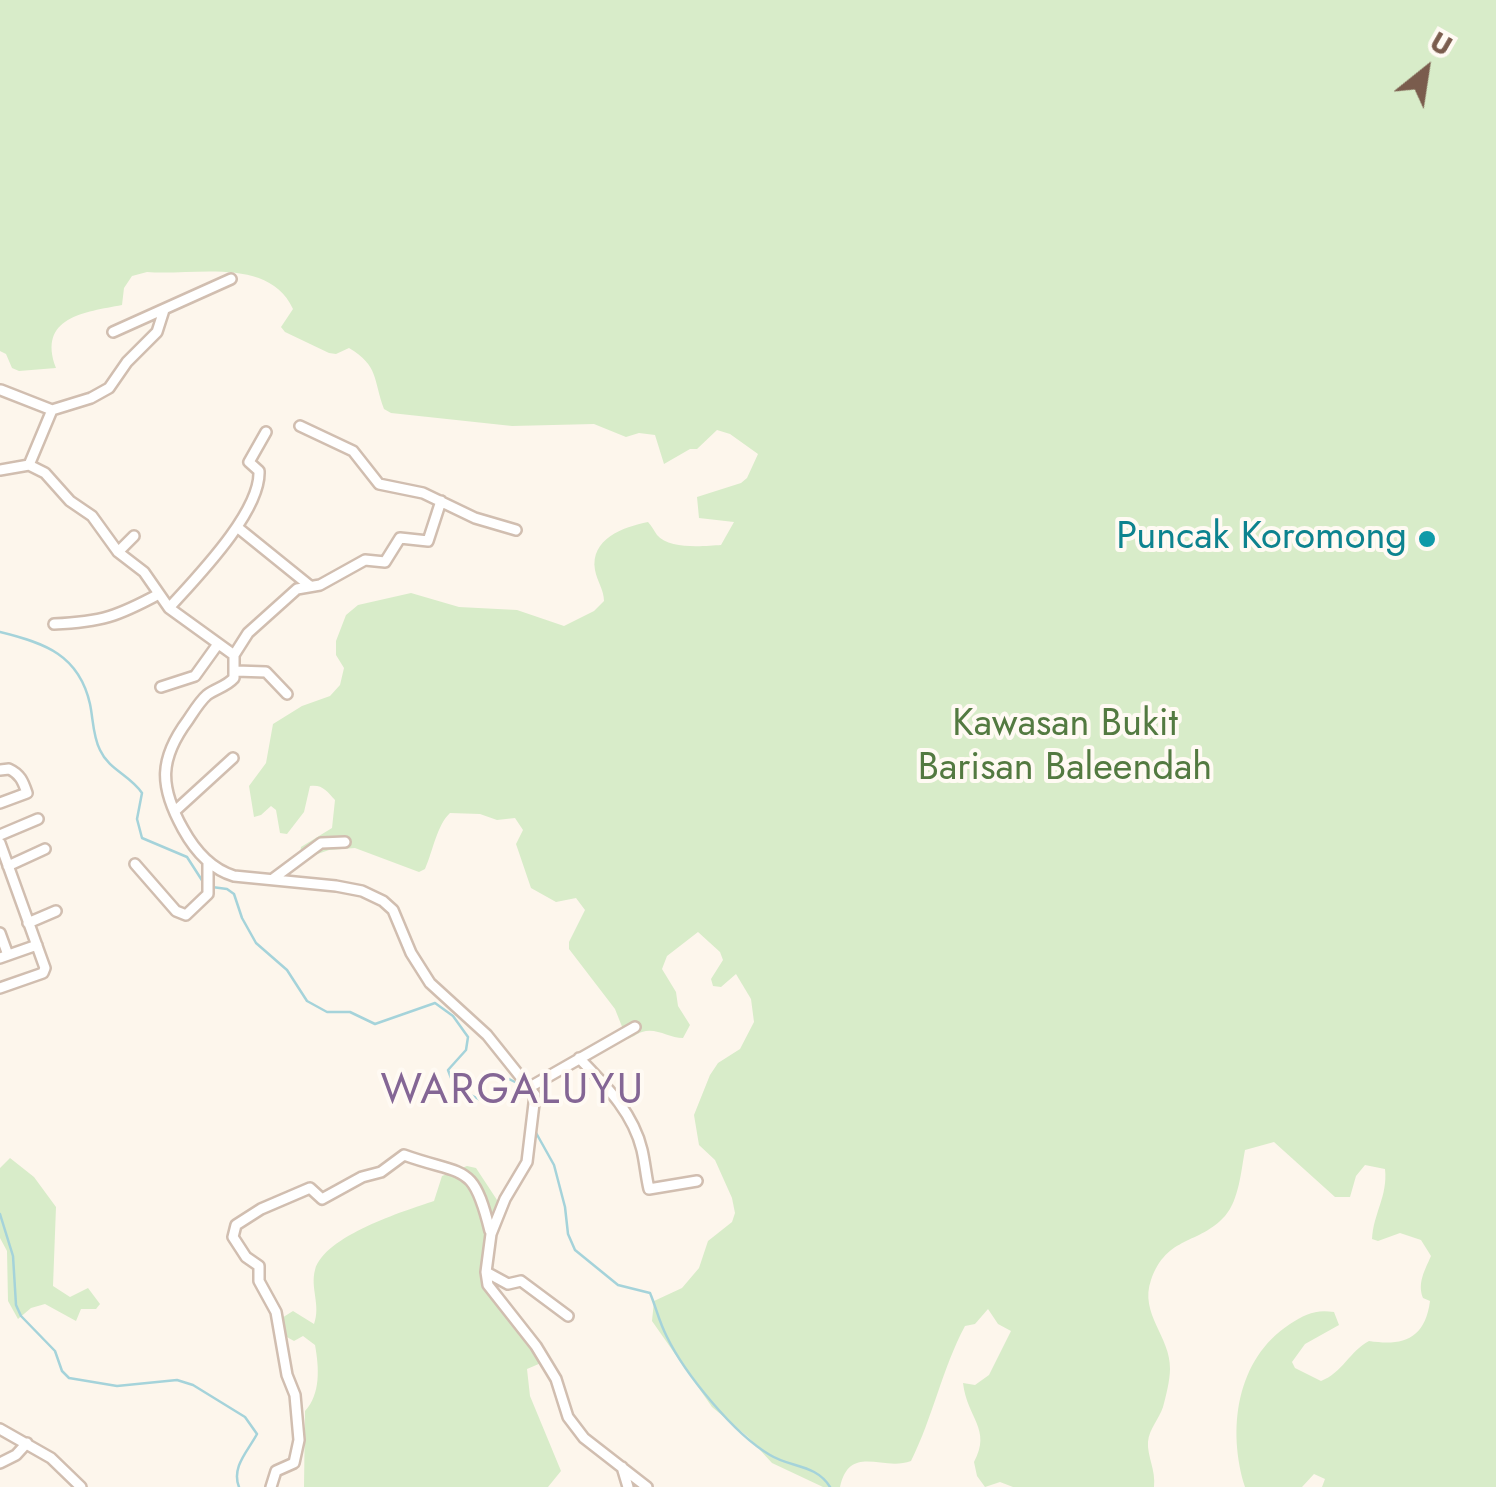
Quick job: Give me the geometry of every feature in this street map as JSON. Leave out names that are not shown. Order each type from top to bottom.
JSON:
[{"type":"street","points":[[113,332],[231,279]]},
{"type":"street","points":[[1,390],[52,410],[91,398],[109,388],[127,362],[157,332],[164,310]]},
{"type":"street","points":[[30,465],[52,410]]},
{"type":"street","points":[[300,426],[357,454],[379,484],[418,491],[496,526],[516,530]]},
{"type":"street","points":[[169,608],[226,546],[238,527],[258,487],[259,472],[249,462],[266,432]]},
{"type":"street","points":[[0,470],[30,465],[44,472],[70,501],[92,516],[118,552],[144,572],[169,608],[234,655]]},
{"type":"street","points":[[441,501],[428,541],[400,538],[385,562],[364,560],[320,586],[297,590],[264,618],[234,655],[236,671],[228,684],[206,696],[168,750],[164,779],[188,839],[208,861],[234,876],[362,891],[383,901],[393,910],[411,953],[430,983],[487,1034],[530,1087],[535,1095],[526,1162],[490,1234],[486,1272],[494,1296],[536,1346],[556,1379],[568,1418],[584,1438],[647,1487]]},
{"type":"street","points":[[238,527],[310,586]]},
{"type":"street","points":[[118,552],[134,536]]},
{"type":"street","points":[[54,624],[116,616],[159,594]]},
{"type":"street","points":[[161,687],[195,676],[218,644]]},
{"type":"street","points":[[236,671],[266,672],[287,694]]},
{"type":"street","points":[[175,811],[233,758]]},
{"type":"street","points":[[0,770],[9,768],[16,772],[27,793],[0,803]]},
{"type":"street","points":[[0,835],[38,819]]},
{"type":"street","points":[[0,842],[45,968],[43,974],[0,988]]},
{"type":"street","points":[[274,878],[322,843],[345,842]]},
{"type":"street","points":[[8,866],[45,849]]},
{"type":"street","points":[[135,864],[184,915],[194,910],[209,886],[208,861]]},
{"type":"street","points":[[28,923],[56,912]]},
{"type":"street","points":[[0,933],[4,956],[36,945]]},
{"type":"street","points":[[530,1087],[635,1027]]},
{"type":"street","points":[[579,1058],[631,1120],[650,1189],[697,1181]]},
{"type":"street","points":[[271,1487],[276,1471],[294,1461],[299,1440],[296,1398],[287,1374],[276,1312],[258,1281],[259,1266],[246,1257],[233,1237],[236,1225],[312,1188],[324,1198],[362,1177],[381,1172],[404,1155],[470,1178],[484,1205],[490,1234]]},
{"type":"street","points":[[486,1272],[508,1284],[522,1281],[568,1316]]},
{"type":"street","points":[[0,1429],[51,1458],[82,1487]]},
{"type":"street","points":[[0,1463],[27,1443]]},
{"type":"street","points":[[622,1467],[628,1487]]},
{"type":"green space","name":"Kawasan Bukit Barisan Baleendah","points":[[0,0],[1496,0],[1496,1487],[1322,1487],[1325,1479],[1314,1474],[1302,1487],[1245,1487],[1237,1442],[1240,1397],[1258,1356],[1272,1339],[1306,1315],[1334,1312],[1339,1325],[1305,1344],[1292,1362],[1295,1368],[1321,1381],[1369,1341],[1410,1338],[1423,1324],[1430,1301],[1423,1298],[1421,1287],[1431,1256],[1421,1240],[1400,1233],[1378,1241],[1372,1239],[1385,1169],[1365,1165],[1356,1176],[1350,1197],[1335,1197],[1274,1142],[1245,1150],[1236,1194],[1225,1216],[1166,1255],[1151,1280],[1149,1304],[1166,1346],[1170,1369],[1163,1407],[1148,1442],[1154,1487],[1013,1487],[1000,1482],[985,1487],[974,1462],[979,1451],[979,1432],[963,1383],[975,1385],[989,1375],[1011,1331],[998,1324],[988,1309],[975,1324],[965,1326],[911,1461],[859,1462],[851,1466],[840,1487],[823,1487],[772,1463],[712,1407],[652,1321],[654,1301],[682,1288],[699,1268],[708,1241],[732,1222],[735,1213],[715,1160],[699,1145],[694,1115],[710,1075],[718,1063],[740,1049],[754,1022],[751,999],[736,974],[721,987],[713,986],[711,979],[723,960],[720,952],[698,932],[667,956],[662,969],[690,1025],[683,1038],[647,1031],[627,1039],[615,1009],[569,949],[585,910],[576,898],[556,902],[531,888],[516,844],[523,830],[515,818],[497,820],[480,814],[450,813],[438,831],[425,869],[419,872],[355,848],[329,850],[306,858],[300,854],[301,847],[332,828],[335,800],[321,787],[310,786],[304,812],[287,834],[280,833],[276,810],[271,806],[254,817],[249,786],[266,763],[273,724],[302,706],[330,696],[340,685],[344,668],[336,655],[336,641],[346,615],[358,605],[411,593],[459,607],[517,610],[564,626],[594,611],[604,601],[595,559],[603,543],[619,531],[648,522],[657,535],[670,543],[721,545],[734,522],[699,518],[697,497],[741,483],[758,454],[730,434],[717,430],[697,449],[664,464],[655,435],[639,433],[626,437],[594,424],[512,426],[391,413],[384,409],[366,361],[349,348],[329,353],[285,332],[281,327],[293,309],[282,292],[267,281],[228,272],[147,272],[132,276],[124,288],[122,305],[80,315],[59,328],[52,351],[56,368],[12,368],[6,354],[0,351]]},
{"type":"green space","points":[[10,1158],[34,1177],[56,1207],[53,1286],[70,1297],[88,1288],[100,1304],[96,1309],[81,1309],[76,1321],[45,1304],[31,1308],[18,1319],[8,1301],[7,1251],[0,1238],[0,1168]]},
{"type":"green space","points":[[467,1166],[476,1168],[499,1203],[482,1260],[487,1294],[541,1363],[527,1369],[530,1396],[561,1471],[548,1487],[304,1487],[305,1411],[318,1380],[315,1345],[303,1336],[294,1341],[278,1332],[277,1321],[293,1311],[314,1324],[314,1277],[321,1258],[367,1226],[434,1201],[442,1176]]},
{"type":"waterway","points":[[0,632],[45,647],[78,674],[90,704],[100,750],[142,793],[137,819],[142,838],[187,857],[205,885]]},
{"type":"waterway","points":[[212,887],[234,894],[256,943],[287,970],[307,1001],[327,1012],[350,1012],[375,1024],[435,1003],[453,1016],[468,1037],[466,1050],[448,1070],[454,1086],[484,1102],[498,1098],[505,1077],[523,1086]]},
{"type":"waterway","points":[[535,1131],[554,1165],[575,1250],[618,1285],[650,1293],[675,1352],[741,1433],[770,1455],[818,1474],[830,1487]]},
{"type":"waterway","points":[[0,1214],[13,1256],[16,1305],[21,1316],[55,1351],[62,1371],[69,1378],[117,1386],[177,1380],[193,1385],[245,1417],[257,1434],[239,1466],[239,1487]]},
{"type":"place","name":"Puncak Koromong","points":[[1427,539]]},
{"type":"district","name":"WARGALUYU","points":[[513,1093]]}]
